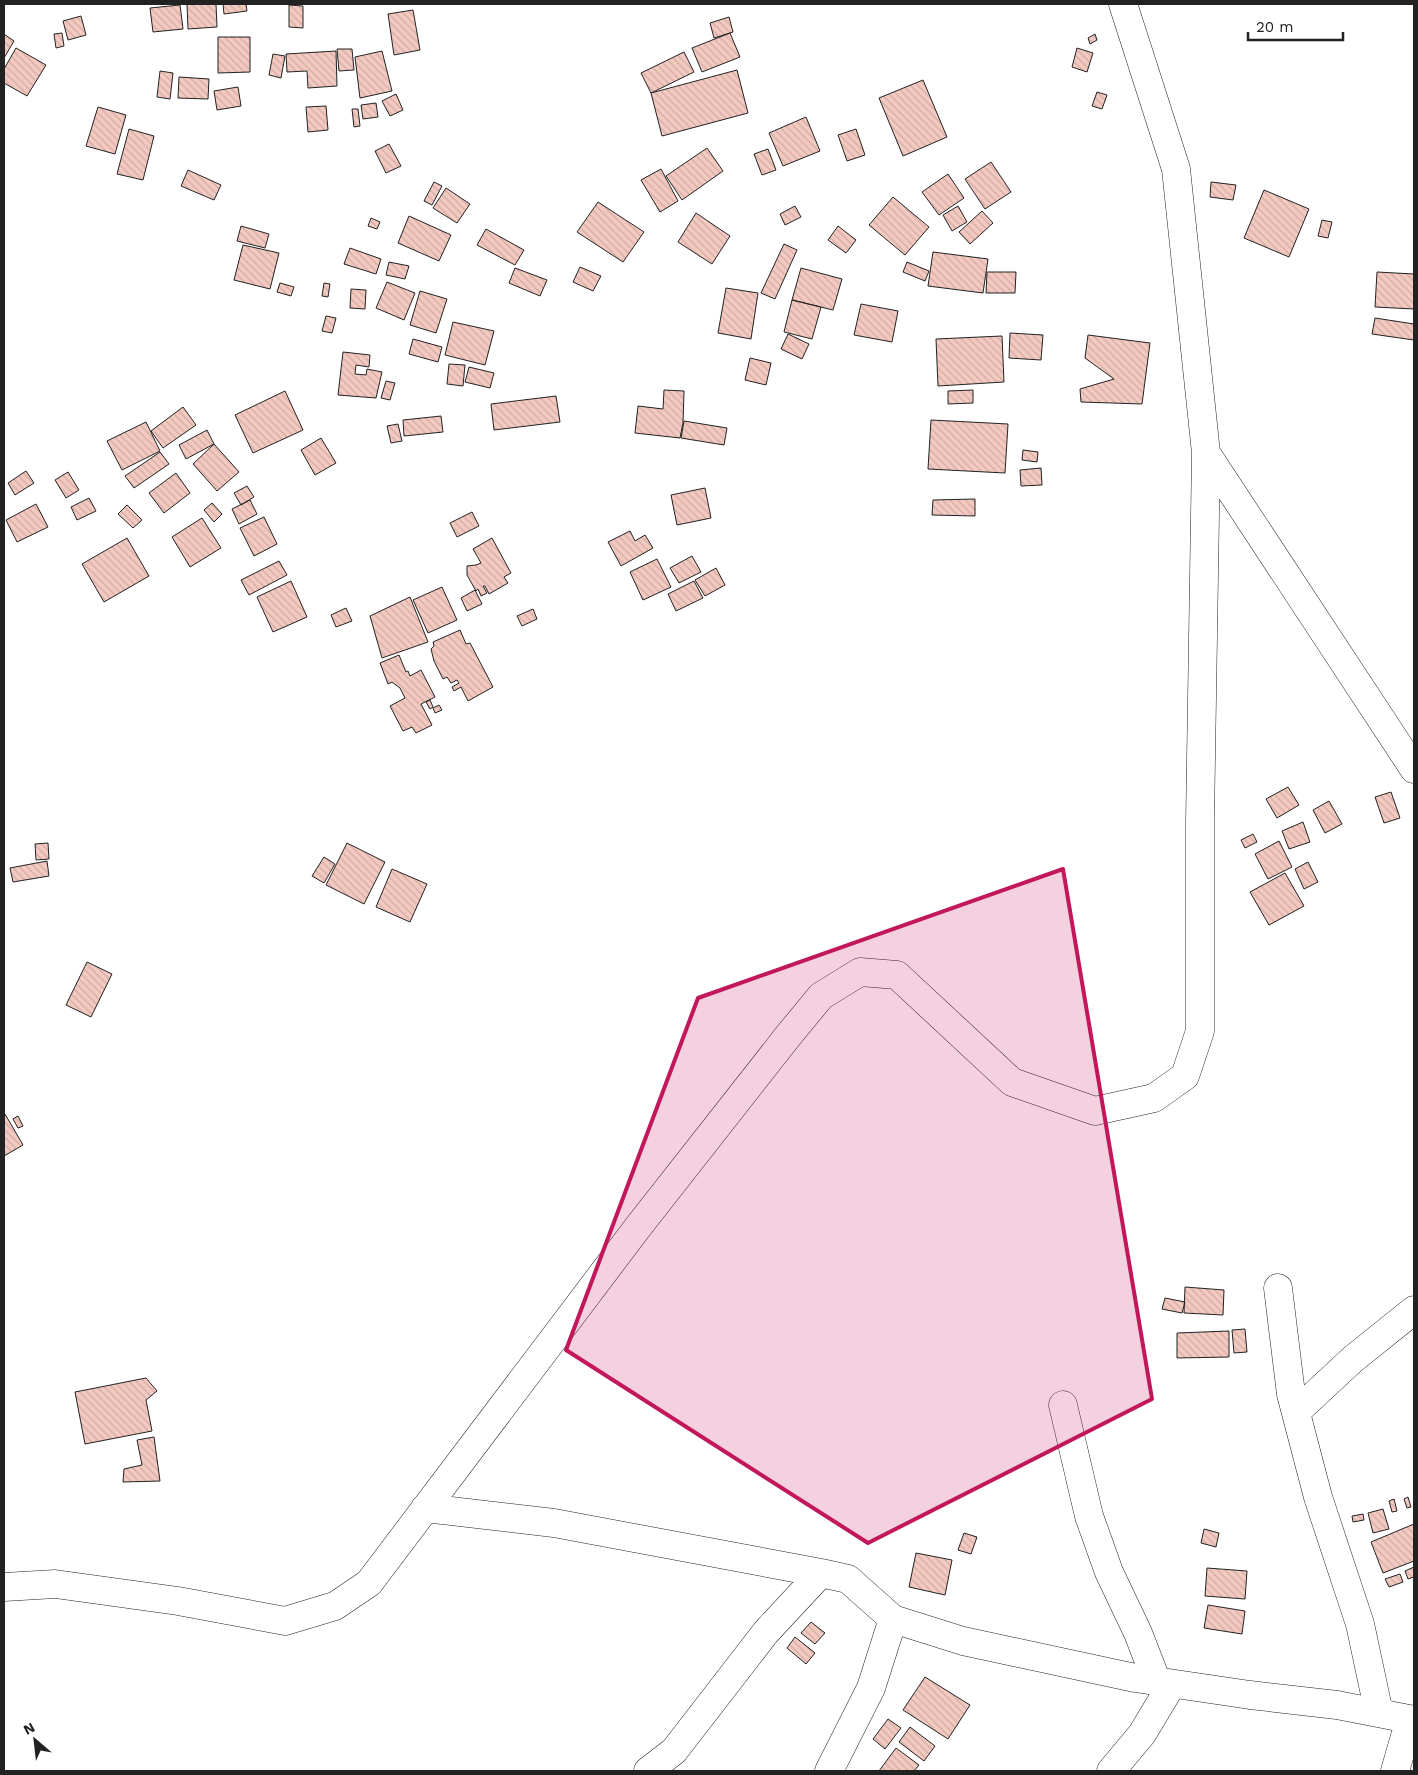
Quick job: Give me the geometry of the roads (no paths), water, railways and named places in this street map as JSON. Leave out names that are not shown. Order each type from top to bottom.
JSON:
[{"type":"street","points":[[4,1587],[55,1584],[178,1602],[285,1621],[335,1606],[369,1583],[638,1227],[788,1036],[821,996],[860,972],[897,975],[1012,1082],[1095,1111],[1154,1098],[1185,1076],[1200,1031],[1200,821],[1206,453],[1176,169],[1123,4]]},
{"type":"street","points":[[1206,453],[1414,769]]},
{"type":"street","points":[[1278,1288],[1291,1394],[1318,1498],[1360,1624],[1379,1714]]},
{"type":"street","points":[[1296,1412],[1353,1359],[1414,1310]]},
{"type":"street","points":[[1062,1405],[1089,1516],[1109,1572],[1164,1683]]},
{"type":"street","points":[[426,1508],[554,1523],[821,1573],[848,1579],[893,1619],[963,1641],[1164,1683],[1250,1696],[1338,1705],[1412,1720],[1395,1771]]},
{"type":"street","points":[[648,1771],[674,1751],[766,1632],[821,1573]]},
{"type":"street","points":[[829,1771],[871,1688],[893,1619]]},
{"type":"street","points":[[1111,1771],[1142,1734],[1164,1683]]}]
